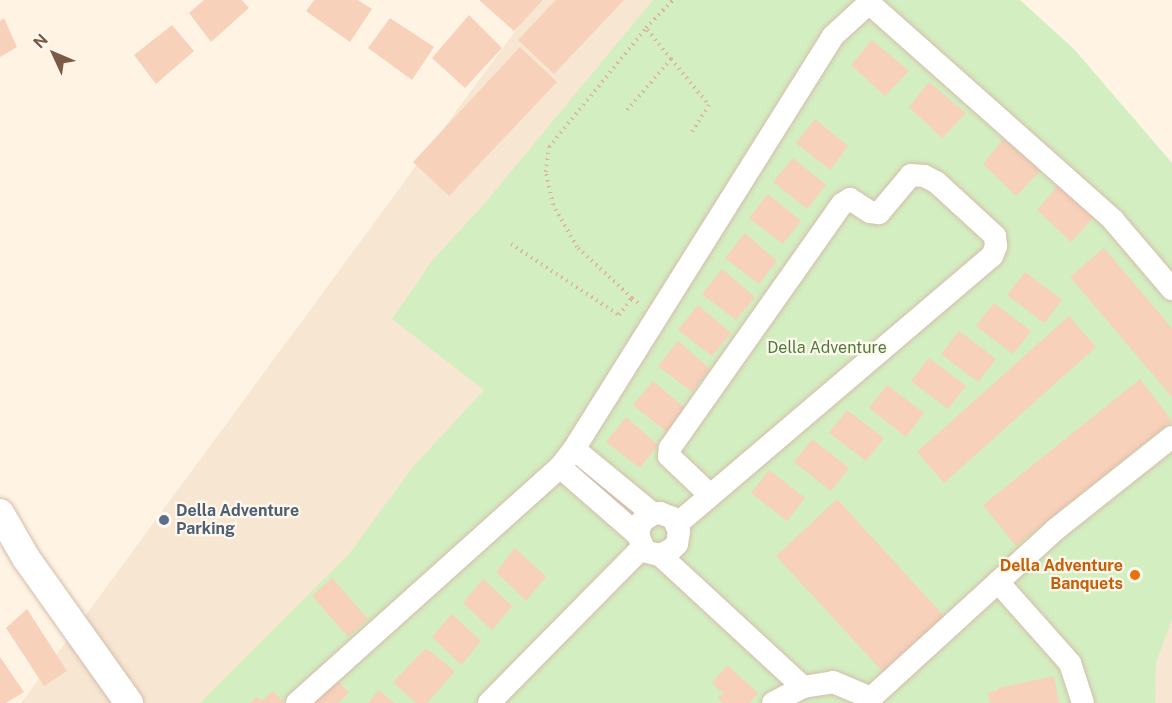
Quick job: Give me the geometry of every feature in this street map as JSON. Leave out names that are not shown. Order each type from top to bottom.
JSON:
[{"type":"street","points":[[297,703],[560,467],[833,36],[868,1],[1113,220],[1172,289]]},
{"type":"street","points":[[677,524],[992,256],[996,246],[995,236],[936,182],[924,176],[911,175],[879,213],[870,212],[850,199],[842,204],[670,448],[669,456],[710,495]]},
{"type":"street","points":[[773,703],[802,687],[833,682],[871,699],[1056,529],[1172,437]]},
{"type":"street","points":[[574,448],[653,514]]},
{"type":"street","points":[[560,467],[802,687]]},
{"type":"street","points":[[0,513],[45,586],[129,703]]},
{"type":"street","points":[[653,514],[667,514],[677,524],[679,531],[677,544],[672,549],[647,546],[641,522],[653,514]]},
{"type":"street","points":[[489,703],[647,546]]},
{"type":"street","points":[[998,582],[1070,663],[1083,703]]},
{"type":"path","points":[[657,315],[632,298],[577,246],[553,205],[546,172],[549,147],[646,28],[673,0]]},
{"type":"path","points":[[646,28],[709,105],[690,136]]},
{"type":"path","points":[[627,110],[671,59]]},
{"type":"path","points":[[511,244],[619,315],[632,298]]},
{"type":"shaded area","name":"Della Adventure","points":[[538,0],[923,0],[1172,205],[1172,703],[21,703]]},
{"type":"green space","name":"Della Adventure","points":[[653,0],[1020,0],[1074,49],[1172,163],[1172,619],[1156,663],[1155,703],[200,703],[349,554],[413,467],[484,390],[392,319],[432,261],[485,203]]},
{"type":"building","points":[[204,0],[242,0],[249,8],[211,42],[189,13]]},
{"type":"building","points":[[314,0],[358,0],[372,9],[350,42],[306,11]]},
{"type":"building","points":[[479,0],[543,0],[514,31]]},
{"type":"building","points":[[556,0],[624,0],[554,74],[518,40]]},
{"type":"building","points":[[469,15],[502,48],[465,88],[432,58]]},
{"type":"building","points":[[4,18],[17,47],[0,57],[0,21]]},
{"type":"building","points":[[390,18],[434,47],[412,80],[368,48]]},
{"type":"building","points":[[172,25],[194,51],[156,84],[134,55]]},
{"type":"building","points":[[872,40],[909,71],[885,96],[851,65]]},
{"type":"building","points":[[520,47],[557,82],[449,196],[413,162]]},
{"type":"building","points":[[929,82],[966,113],[942,138],[909,107]]},
{"type":"building","points":[[815,119],[848,146],[830,170],[796,143]]},
{"type":"building","points":[[1003,139],[1041,170],[1016,196],[983,164]]},
{"type":"building","points":[[793,158],[826,185],[807,209],[773,182]]},
{"type":"building","points":[[1058,185],[1095,216],[1071,242],[1037,210]]},
{"type":"building","points":[[768,194],[801,221],[783,244],[749,218]]},
{"type":"building","points":[[745,233],[777,261],[759,284],[725,258]]},
{"type":"building","points":[[1104,248],[1172,328],[1172,397],[1070,277]]},
{"type":"building","points":[[722,269],[755,297],[736,320],[702,294]]},
{"type":"building","points":[[1025,272],[1062,300],[1044,323],[1007,295]]},
{"type":"building","points":[[994,303],[1031,331],[1013,354],[976,326]]},
{"type":"building","points":[[698,305],[731,333],[712,356],[678,330]]},
{"type":"building","points":[[1069,316],[1096,347],[944,483],[917,452]]},
{"type":"building","points":[[959,331],[996,359],[978,382],[941,354]]},
{"type":"building","points":[[678,341],[710,369],[692,392],[658,366]]},
{"type":"building","points":[[929,358],[966,386],[948,409],[911,381]]},
{"type":"building","points":[[1140,379],[1172,421],[1016,546],[983,505]]},
{"type":"building","points":[[653,381],[685,408],[667,432],[633,405]]},
{"type":"building","points":[[887,385],[924,413],[906,437],[869,408]]},
{"type":"building","points":[[847,410],[884,438],[866,461],[829,433]]},
{"type":"building","points":[[626,417],[658,445],[640,468],[606,442]]},
{"type":"building","points":[[812,439],[849,468],[831,491],[794,462]]},
{"type":"building","points":[[769,470],[805,498],[787,521],[751,493]]},
{"type":"building","points":[[837,499],[944,616],[883,672],[776,556]]},
{"type":"building","points":[[515,548],[546,577],[526,601],[496,572]]},
{"type":"building","points":[[332,578],[368,619],[348,637],[312,596]]},
{"type":"building","points":[[483,579],[512,606],[492,630],[463,603]]},
{"type":"building","points":[[27,609],[67,671],[44,686],[6,628]]},
{"type":"building","points":[[452,614],[481,641],[461,665],[432,637]]},
{"type":"building","points":[[426,648],[455,671],[427,703],[416,703],[393,682]]},
{"type":"building","points":[[0,657],[24,692],[6,703],[0,703]]},
{"type":"building","points":[[727,665],[758,693],[750,703],[723,703],[718,698],[723,693],[712,683]]},
{"type":"building","points":[[1054,676],[1059,703],[990,703],[988,693],[998,688]]},
{"type":"building","points":[[336,679],[349,693],[338,703],[311,703]]},
{"type":"building","points":[[379,690],[394,703],[368,703]]},
{"type":"building","points":[[273,691],[283,701],[281,703],[250,703],[257,697],[261,701]]},
{"type":"place","name":"Della Adventure Parking","points":[[164,520]]},
{"type":"place","name":"Della Adventure Banquets","points":[[1135,575]]}]
